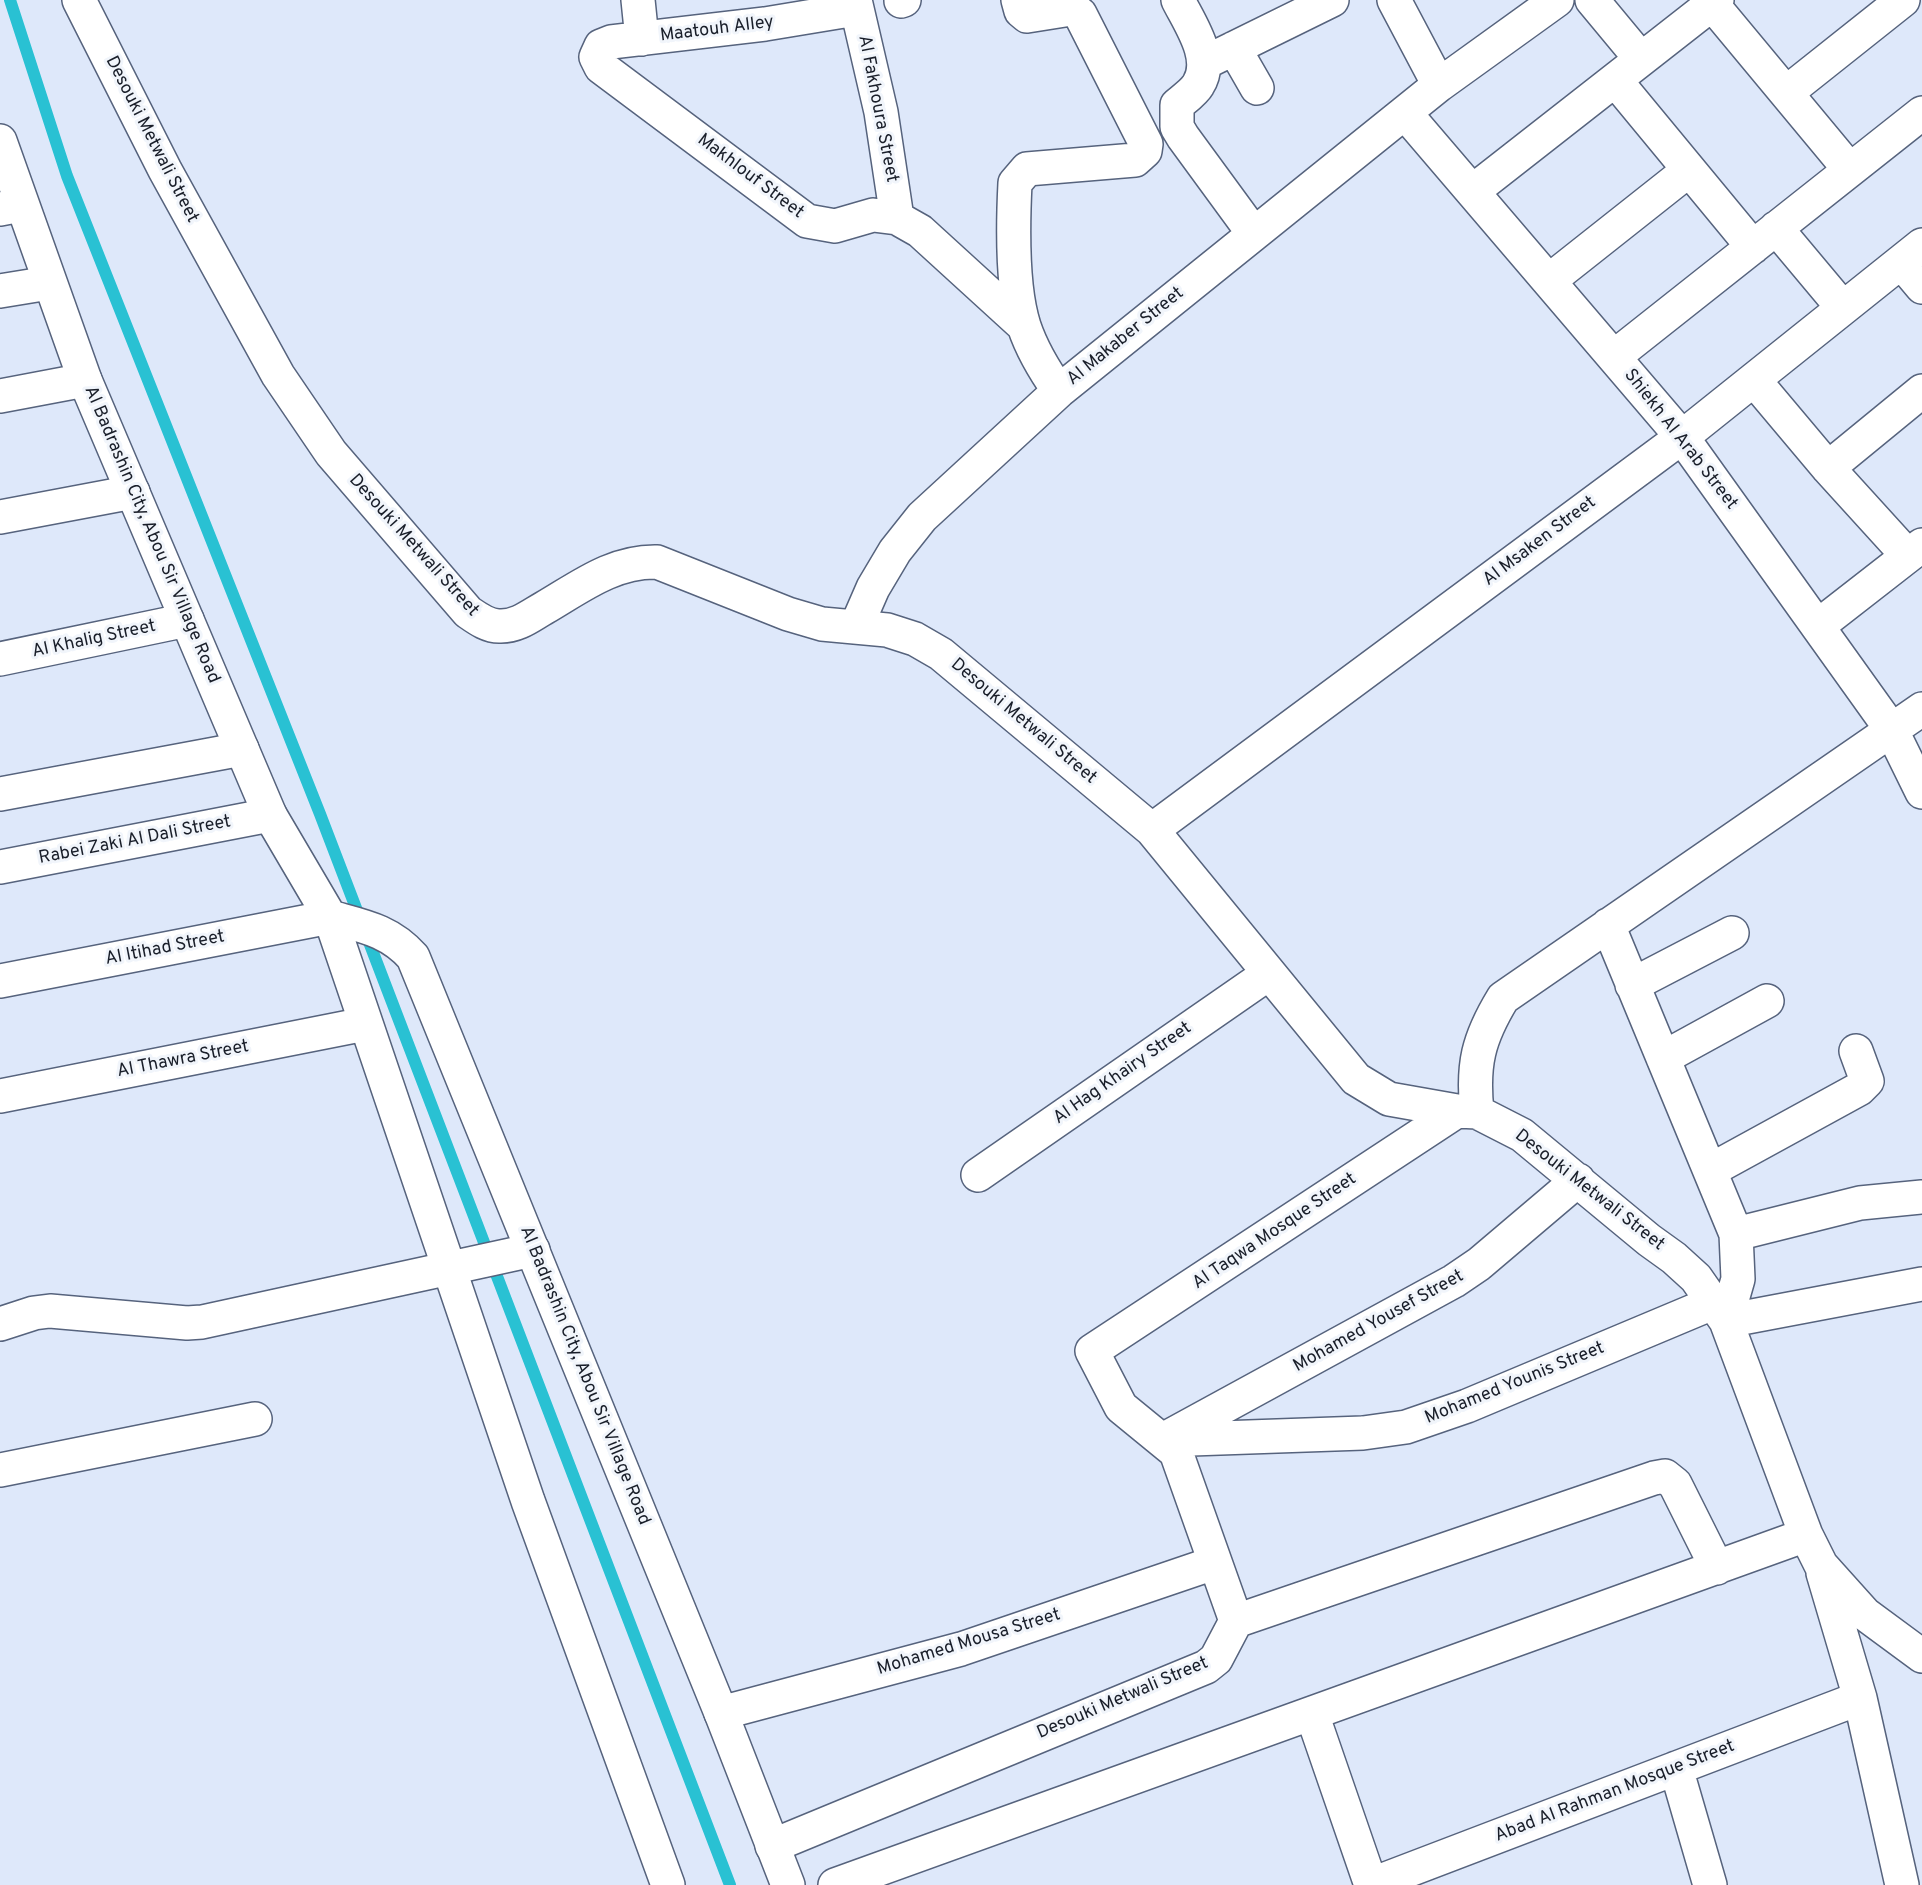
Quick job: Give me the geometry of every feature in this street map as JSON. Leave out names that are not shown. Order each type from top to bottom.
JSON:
[{"type":"street","name":"Desouki Metwali Street","points":[[79,0],[165,171],[278,375],[332,453],[468,612],[483,622],[500,627],[518,624],[606,572],[639,562],[657,562],[788,614],[822,624],[887,630],[915,639],[941,654],[1152,830],[1356,1079],[1389,1098],[1467,1111],[1522,1135],[1674,1258],[1720,1311],[1806,1535],[1821,1565],[1865,1614],[1922,1656]]},
{"type":"street","points":[[638,0],[642,39]]},
{"type":"street","points":[[1018,0],[1021,11],[1027,16],[1071,9],[1080,15],[1146,144],[1145,151],[1134,160],[1028,169],[1015,183],[1017,289],[1023,325],[1039,363],[1059,391]]},
{"type":"street","points":[[1178,0],[1198,41],[1204,63],[1199,85],[1177,105],[1177,128],[1254,234]]},
{"type":"street","points":[[1204,63],[1332,0]]},
{"type":"street","points":[[1394,0],[1439,85]]},
{"type":"street","name":"Al Makaber Street","points":[[856,627],[873,588],[895,551],[922,517],[1059,391],[1439,85],[1557,0]]},
{"type":"street","points":[[1592,0],[1641,59]]},
{"type":"street","points":[[1786,93],[1903,0]]},
{"type":"street","points":[[1911,0],[1922,17]]},
{"type":"street","points":[[1473,191],[1714,2],[1850,170]]},
{"type":"street","name":"Maatouh Alley","points":[[601,67],[597,57],[601,46],[611,42],[765,24],[856,4]]},
{"type":"street","name":"Al Fakhoura Street","points":[[856,4],[881,112],[897,218]]},
{"type":"street","points":[[1234,48],[1257,88]]},
{"type":"street","name":"Makhlouf Street","points":[[601,67],[807,221],[835,226],[873,215],[897,218],[920,231],[1023,325]]},
{"type":"street","points":[[1615,80],[1689,170],[1843,308]]},
{"type":"street","name":"Shiekh Al Arab Street","points":[[1405,113],[1682,437],[1891,729],[1922,792]]},
{"type":"street","points":[[1615,356],[1922,113]]},
{"type":"street","points":[[1146,144],[1177,128]]},
{"type":"street","name":"Al Badrashin City, Abou Sir Village Road","points":[[0,141],[11,207],[49,283],[85,380],[270,816],[355,924],[400,942],[413,957],[522,1253],[721,1713],[788,1885]]},
{"type":"street","points":[[1550,280],[1689,170]]},
{"type":"street","points":[[1912,254],[1922,287]]},
{"type":"street","name":"Al Msaken Street","points":[[1152,830],[1682,437],[1912,254]]},
{"type":"street","points":[[0,291],[49,283]]},
{"type":"street","points":[[0,396],[85,380]]},
{"type":"street","points":[[1754,380],[1828,468],[1915,550],[1818,626]]},
{"type":"street","points":[[1828,468],[1922,391]]},
{"type":"street","points":[[0,517],[133,492]]},
{"type":"street","name":"Al Khalig Street","points":[[0,659],[187,620]]},
{"type":"street","points":[[1467,1111],[1474,1082],[1477,1052],[1487,1024],[1503,998],[1922,709]]},
{"type":"street","points":[[0,794],[242,749]]},
{"type":"street","name":"Rabei Zaki Al Dali Street","points":[[0,867],[270,816]]},
{"type":"street","name":"Al Badrashin City, Abou Sir Village Road","points":[[355,924],[365,1024],[460,1266],[528,1501],[665,1884]]},
{"type":"street","name":"Al Itihad Street","points":[[0,981],[355,924]]},
{"type":"street","points":[[1608,926],[1736,1234],[1738,1278],[1720,1311]]},
{"type":"street","points":[[1632,985],[1732,933]]},
{"type":"street","name":"Al Hag Khairy Street","points":[[978,1175],[1268,974]]},
{"type":"street","points":[[1664,1058],[1767,1001]]},
{"type":"street","name":"Al Thawra Street","points":[[0,1096],[365,1024]]},
{"type":"street","points":[[1711,1170],[1859,1089],[1867,1081],[1856,1051]]},
{"type":"street","name":"Al Taqwa Mosque Street","points":[[1163,1440],[1133,1420],[1121,1407],[1092,1351],[1467,1111]]},
{"type":"street","name":"Mohamed Yousef Street","points":[[1163,1440],[1454,1281],[1479,1264],[1578,1180]]},
{"type":"street","points":[[1736,1234],[1860,1203],[1922,1197]]},
{"type":"street","points":[[0,1324],[34,1313],[50,1311],[188,1323],[202,1322],[522,1253]]},
{"type":"street","name":"Mohamed Younis Street","points":[[1163,1440],[1363,1433],[1406,1427],[1720,1311],[1922,1284]]},
{"type":"street","points":[[0,1470],[255,1419]]},
{"type":"street","points":[[1163,1440],[1176,1452],[1236,1621],[1665,1476],[1675,1484],[1717,1568]]},
{"type":"street","points":[[836,1885],[1806,1535]]},
{"type":"street","name":"Mohamed Mousa Street","points":[[721,1713],[961,1649],[1214,1563]]},
{"type":"street","points":[[1821,1565],[1860,1698],[1902,1885]]},
{"type":"street","name":"Desouki Metwali Street","points":[[772,1846],[1206,1667],[1216,1659],[1236,1621]]},
{"type":"street","name":"Abad Al Rahman Mosque Street","points":[[1370,1885],[1860,1698]]},
{"type":"street","points":[[1312,1713],[1370,1885]]},
{"type":"street","points":[[1676,1768],[1710,1885]]},
{"type":"waterway","points":[[10,0],[67,176],[320,814],[730,1885]]}]
